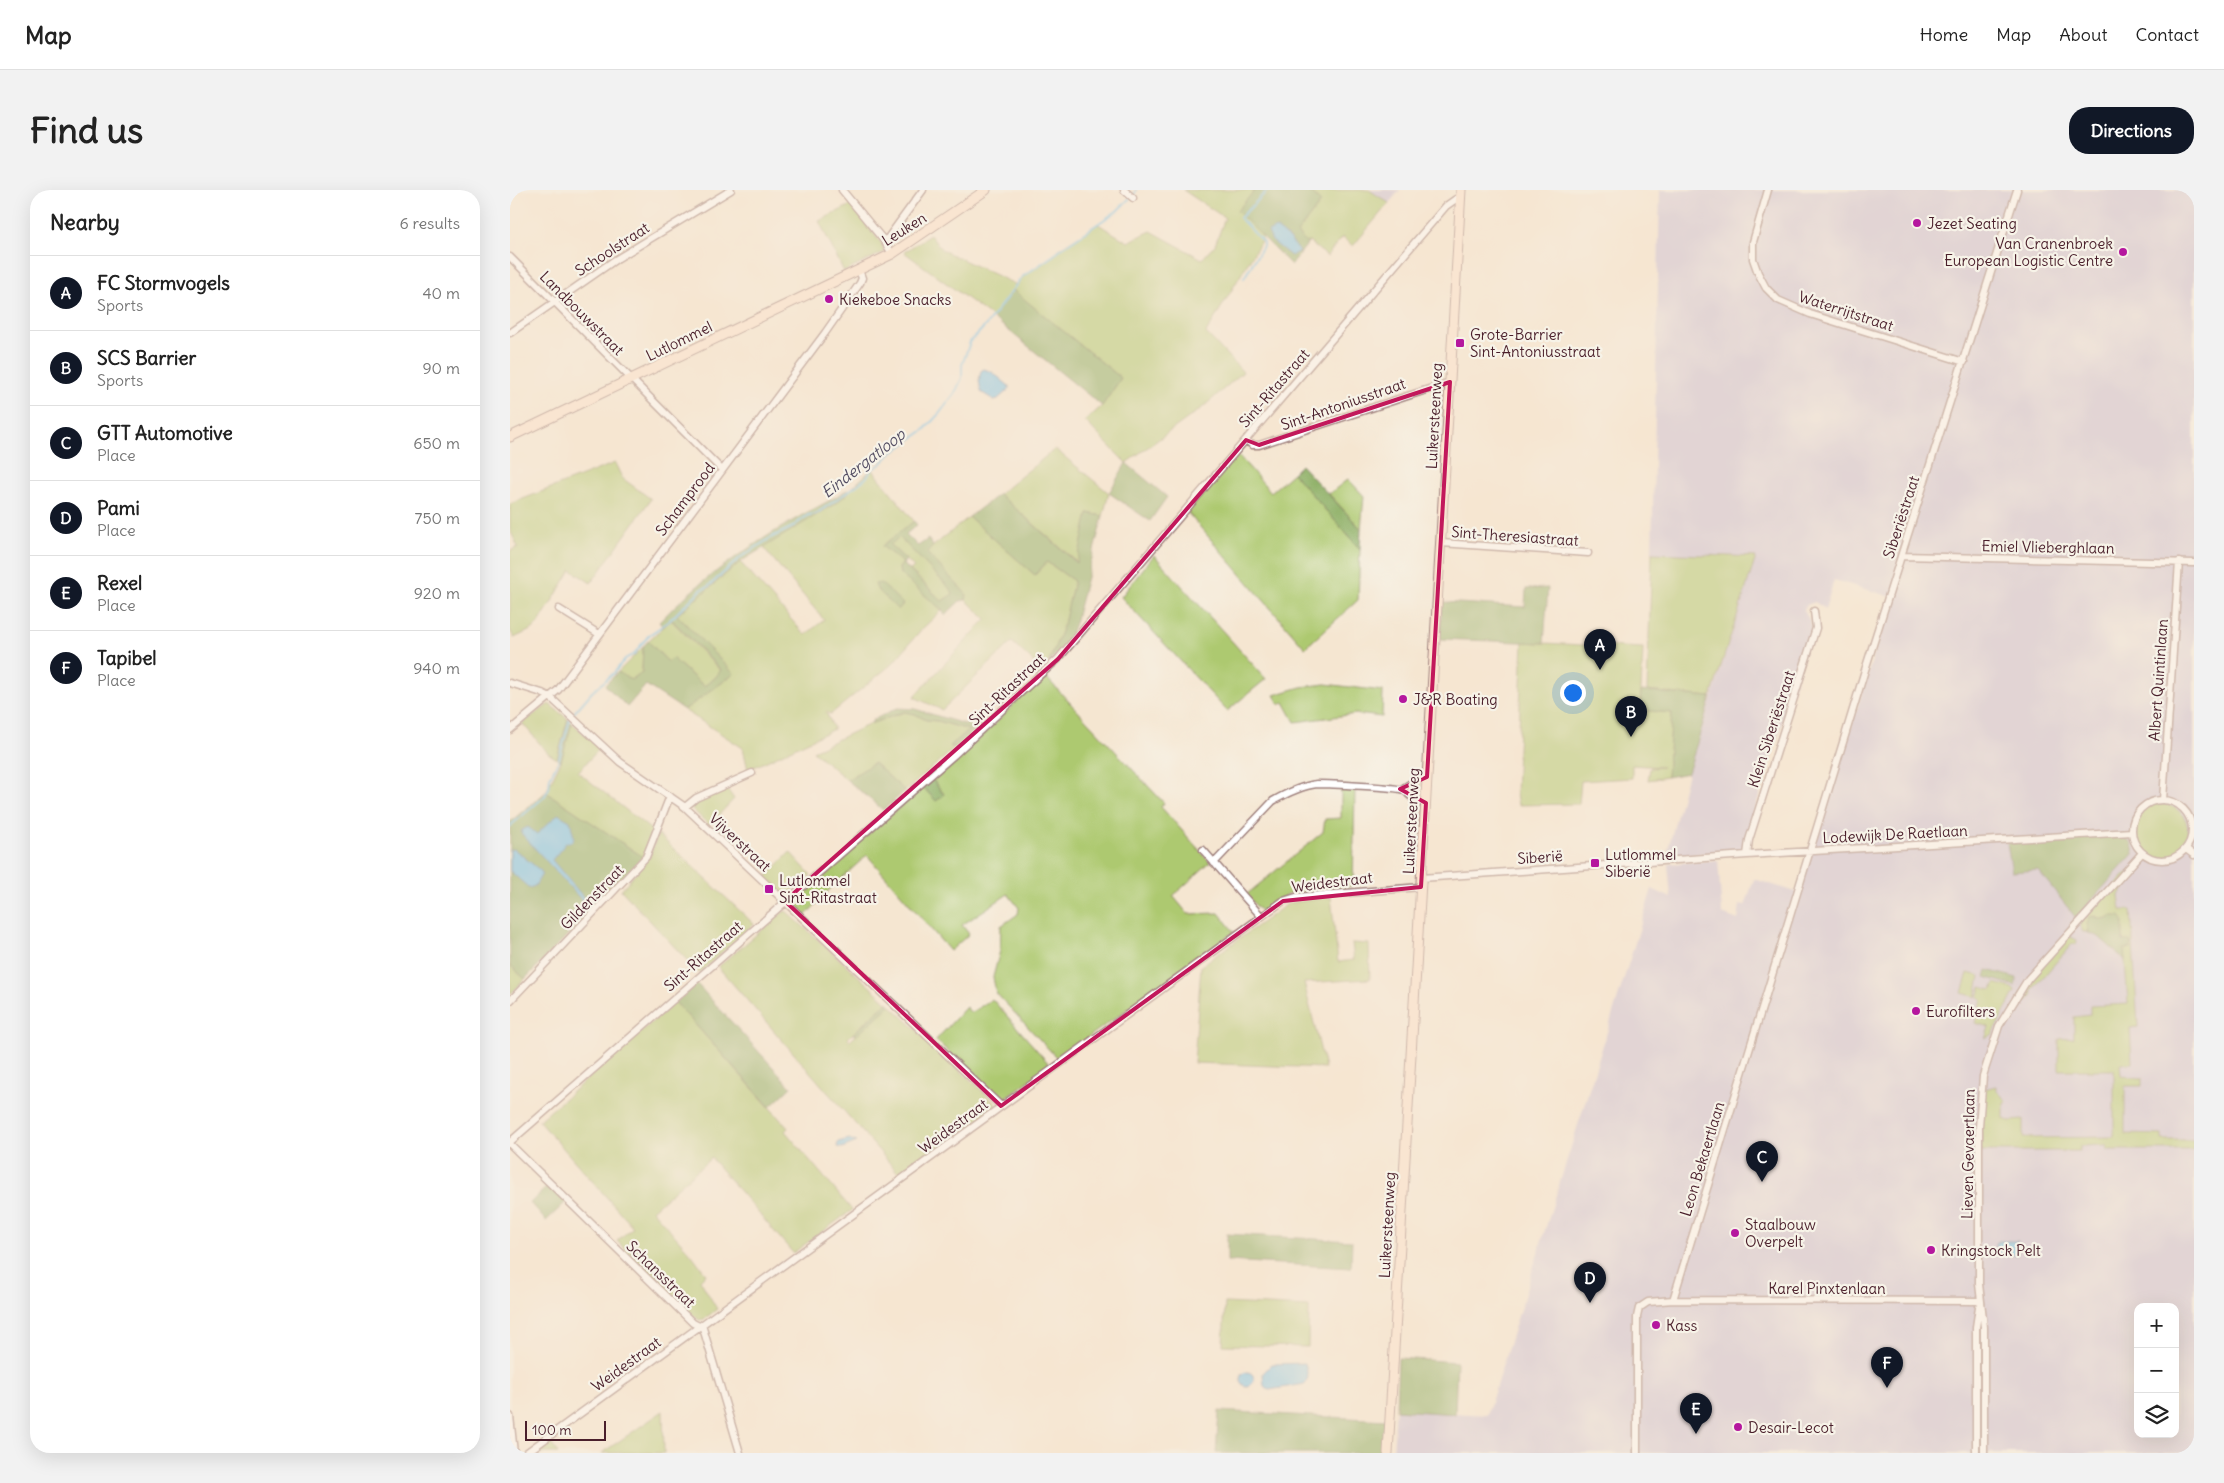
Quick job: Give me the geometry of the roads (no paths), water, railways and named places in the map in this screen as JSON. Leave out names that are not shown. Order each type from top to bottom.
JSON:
[{"type":"main road","name":"Leuken","points":[[859,270],[892,254],[986,190]]},
{"type":"main road","name":"Luikersteenweg","points":[[1388,1453],[1461,194]]},
{"type":"main road","name":"Lutlommel","points":[[510,437],[859,270]]},
{"type":"street","name":"Schoolstraat","points":[[510,333],[615,260],[731,190]]},
{"type":"street","points":[[842,190],[885,242],[892,254]]},
{"type":"street","points":[[885,242],[922,190]]},
{"type":"street","points":[[1124,190],[1133,198]]},
{"type":"street","name":"Waterrijtstraat","points":[[1768,190],[1753,242],[1753,259],[1766,288],[1778,300],[1810,314],[1964,362]]},
{"type":"street","name":"Siberiëstraat","points":[[1808,852],[2017,190]]},
{"type":"street","name":"Sint-Ritastraat","points":[[510,1142],[954,755],[1026,685],[1058,659],[1446,206],[1461,194]]},
{"type":"street","name":"Landbouwstraat","points":[[510,257],[722,470]]},
{"type":"street","name":"Schamprood","points":[[510,730],[550,698],[599,634],[860,283],[862,278],[859,270]]},
{"type":"street","name":"Sint-Antoniusstraat","points":[[1246,440],[1252,445],[1259,445],[1450,382]]},
{"type":"street","name":"Sint-Theresiastraat","points":[[1441,544],[1588,553]]},
{"type":"street","name":"Emiel Vlieberghlaan","points":[[1902,556],[2194,563]]},
{"type":"street","name":"Albert Quintinlaan","points":[[2163,800],[2179,562]]},
{"type":"street","points":[[559,609],[599,634]]},
{"type":"street","name":"Klein Siberiëstraat","points":[[1747,855],[1749,840],[1816,628],[1814,611]]},
{"type":"street","name":"Vijverstraat","points":[[510,682],[542,693],[550,698],[620,762],[685,807],[1001,1106]]},
{"type":"street","points":[[685,807],[696,798],[752,773]]},
{"type":"street","points":[[1214,863],[1261,812],[1286,793],[1318,784],[1402,789],[1419,778],[1427,777]]},
{"type":"street","points":[[1402,789],[1416,801],[1426,803]]},
{"type":"street","name":"Gildenstraat","points":[[510,1001],[646,857],[670,796]]},
{"type":"street","points":[[2163,800],[2180,805],[2191,820],[2193,829],[2190,842],[2179,855],[2170,859],[2160,860],[2150,858],[2142,853],[2137,847],[2132,832],[2133,822],[2137,813],[2153,801],[2163,800]]},
{"type":"street","name":"Lodewijk De Raetlaan","points":[[1660,861],[2132,832]]},
{"type":"street","points":[[2186,848],[2194,855]]},
{"type":"street","points":[[1204,850],[1261,916]]},
{"type":"street","name":"Leon Bekaertlaan","points":[[1673,1300],[1808,852]]},
{"type":"street","name":"Lieven Gevaertlaan","points":[[1984,1453],[1984,1327],[1980,1300],[1979,1127],[1983,1076],[1990,1049],[1999,1026],[2028,979],[2142,853]]},
{"type":"street","name":"Siberië","points":[[1421,883],[1660,861]]},
{"type":"street","name":"Weidestraat","points":[[526,1453],[1283,901],[1296,897],[1421,883]]},
{"type":"street","name":"Schansstraat","points":[[510,1142],[699,1326],[704,1328],[740,1453]]},
{"type":"street","points":[[1637,1453],[1637,1317],[1639,1308],[1648,1302],[1673,1300]]},
{"type":"street","name":"Karel Pinxtenlaan","points":[[1673,1300],[1980,1300]]},
{"type":"street","name":"Lieven Gevaertlaan","points":[[1976,1453],[1976,1327],[1980,1300]]},
{"type":"street","points":[[1976,1406],[1984,1406]]},
{"type":"street","points":[[510,1416],[514,1453]]},
{"type":"water","points":[[1276,228],[1289,238],[1299,251],[1291,256],[1272,241],[1268,232]]},
{"type":"water","points":[[984,369],[992,372],[1009,386],[1009,389],[998,399],[994,400],[981,392],[979,380],[981,371]]},
{"type":"water","points":[[558,814],[570,821],[574,837],[572,841],[566,843],[552,860],[590,905],[588,907],[521,833],[522,830],[528,827],[537,834]]},
{"type":"water","points":[[514,849],[541,871],[542,874],[535,886],[529,888],[510,871],[510,850]]},
{"type":"water","points":[[849,1139],[857,1142],[842,1148],[837,1147],[838,1142]]},
{"type":"water","points":[[1999,1241],[2018,1241],[2017,1255],[1997,1254],[1996,1243]]},
{"type":"water","points":[[1305,1363],[1308,1377],[1305,1384],[1269,1390],[1264,1386],[1263,1373],[1272,1364]]},
{"type":"water","points":[[1244,1372],[1250,1372],[1254,1379],[1250,1386],[1244,1386],[1240,1382],[1240,1376]]},
{"type":"waterway","name":"Eindergatloop","points":[[1134,195],[1136,190]]},
{"type":"waterway","points":[[1244,278],[1263,246],[1263,242],[1240,218],[1268,190]]},
{"type":"waterway","name":"Eindergatloop","points":[[573,714],[592,692],[614,673],[625,659],[634,654],[649,635],[668,622],[702,589],[708,587],[741,557],[772,537],[791,528],[808,515],[816,514],[857,485],[889,455],[924,430],[955,393],[962,378],[962,365],[970,342],[987,324],[1022,277],[1117,211],[1130,198]]},
{"type":"waterway","name":"Eindergatloop","points":[[510,826],[544,797],[549,788],[550,777],[558,762],[570,719]]},
{"type":"place","name":"Jezet Seating","points":[[1917,223]]},
{"type":"place","name":"Van Cranenbroek European Logistic Centre","points":[[2123,252]]},
{"type":"place","name":"Kiekeboe Snacks","points":[[829,299]]},
{"type":"place","name":"Grote-Barrier Sint-Antoniusstraat","points":[[1460,343]]},
{"type":"place","name":"FC Stormvogels","points":[[1600,670]]},
{"type":"place","name":"J&R Boating","points":[[1403,699]]},
{"type":"place","name":"SCS Barrier","points":[[1631,737]]},
{"type":"place","name":"Lutlommel Siberië","points":[[1595,863]]},
{"type":"place","name":"Lutlommel Sint-Ritastraat","points":[[769,889]]},
{"type":"place","name":"Eurofilters","points":[[1916,1011]]},
{"type":"place","name":"GTT Automotive","points":[[1762,1182]]},
{"type":"place","name":"Staalbouw Overpelt","points":[[1735,1233]]},
{"type":"place","name":"Kringstock Pelt","points":[[1931,1250]]},
{"type":"place","name":"Pami","points":[[1590,1303]]},
{"type":"place","name":"Kass","points":[[1656,1325]]},
{"type":"place","name":"Tapibel","points":[[1887,1388]]},
{"type":"place","name":"Desair-Lecot","points":[[1738,1427]]},
{"type":"place","name":"Rexel","points":[[1696,1434]]}]
